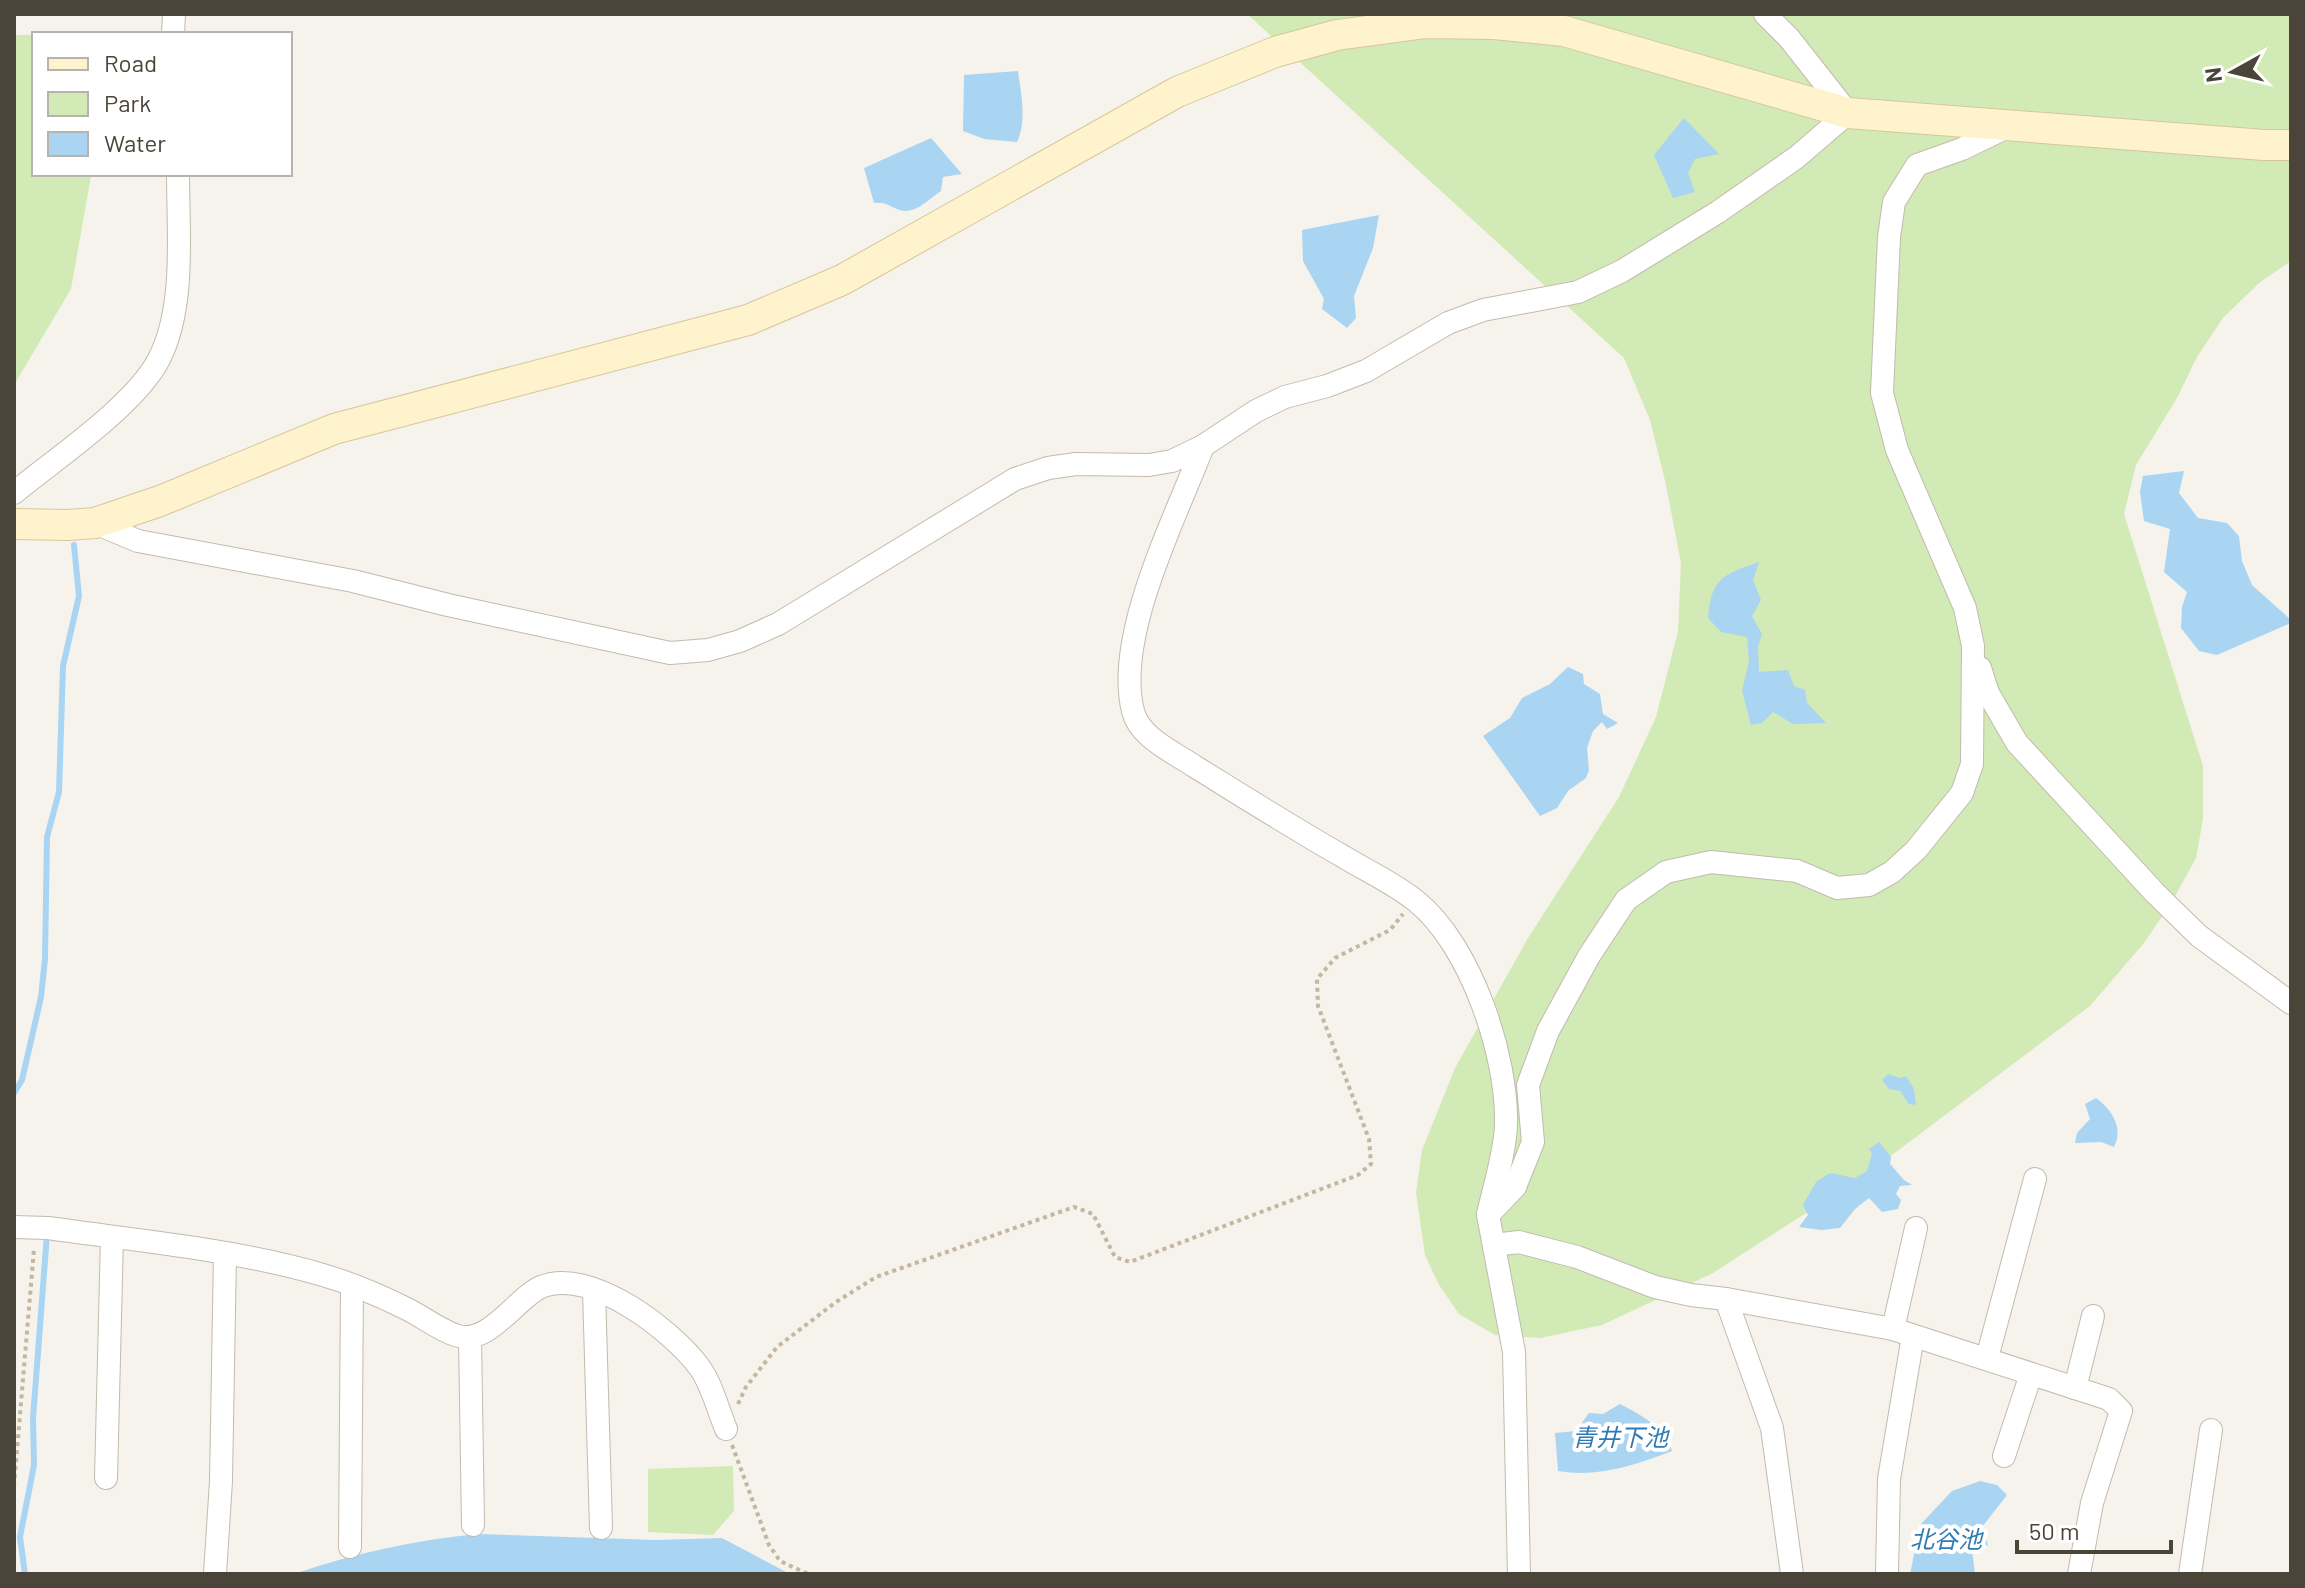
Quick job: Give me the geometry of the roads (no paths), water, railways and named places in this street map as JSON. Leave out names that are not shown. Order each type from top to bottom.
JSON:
[{"type":"street","points":[[1765,14],[1789,38],[1848,113]]},
{"type":"street","points":[[14,524],[95,523],[160,501],[334,429],[748,320],[856,273],[1177,92],[1275,52],[1337,35],[1426,23],[1494,24],[1564,31],[1848,113],[2291,145]]},
{"type":"street","points":[[95,523],[138,541],[353,581],[670,653],[708,650],[740,641],[778,624],[1015,479],[1048,468],[1076,464],[1149,465],[1172,461],[1203,446],[1256,411],[1285,397],[1366,371],[1448,323],[1483,310],[1578,292],[1622,271],[1718,212],[1797,157],[1848,113]]},
{"type":"street","points":[[2011,125],[1962,149],[1917,165],[1894,202],[1889,237],[1882,393],[1897,450],[1965,608],[1988,693],[2017,743],[2155,893],[2199,936],[2291,1003]]},
{"type":"street","points":[[14,493],[130,398],[157,362],[169,330],[177,282],[178,176]]},
{"type":"street","points":[[1203,446],[1142,603],[1128,678],[1133,714],[1149,737],[1415,900],[1441,928],[1462,959],[1487,1014],[1500,1065],[1506,1126],[1488,1215],[1514,1352],[1519,1574]]},
{"type":"street","points":[[1488,1215],[1515,1187],[1533,1142],[1528,1085],[1548,1031],[1589,956],[1626,900],[1666,872],[1711,862],[1797,871],[1837,888],[1869,885],[1892,872],[1916,850],[1962,793],[1972,764],[1973,646]]},
{"type":"street","points":[[1987,1358],[2035,1179]]},
{"type":"street","points":[[25,1227],[225,1254],[310,1271],[404,1308],[456,1336],[470,1337],[498,1323],[540,1287],[566,1282],[621,1301],[654,1321],[701,1369],[726,1429]]},
{"type":"street","points":[[1887,1574],[1889,1479],[1916,1228]]},
{"type":"street","points":[[106,1478],[112,1237]]},
{"type":"street","points":[[1494,1245],[1519,1242],[1577,1257],[1655,1287],[1903,1332],[2109,1399],[2121,1411],[2092,1503],[2079,1574]]},
{"type":"street","points":[[215,1574],[221,1481],[225,1254]]},
{"type":"street","points":[[350,1547],[352,1286]]},
{"type":"street","points":[[594,1291],[601,1528]]},
{"type":"street","points":[[1726,1299],[1772,1428],[1792,1574]]},
{"type":"street","points":[[2075,1388],[2093,1316]]},
{"type":"street","points":[[470,1337],[473,1525]]},
{"type":"street","points":[[2004,1456],[2031,1374]]},
{"type":"street","points":[[2190,1574],[2211,1430]]},
{"type":"water","points":[[1018,71],[1023,116],[1017,142],[984,139],[963,131],[964,75]]},
{"type":"water","points":[[1684,118],[1719,154],[1695,159],[1688,173],[1695,192],[1673,198],[1654,155]]},
{"type":"water","points":[[931,138],[962,174],[943,177],[941,191],[911,210],[874,203],[864,168]]},
{"type":"water","points":[[1379,215],[1373,248],[1354,296],[1356,318],[1347,328],[1322,309],[1324,299],[1303,261],[1302,230]]},
{"type":"water","points":[[2184,471],[2179,493],[2198,518],[2227,523],[2239,536],[2242,561],[2252,585],[2291,620],[2291,623],[2217,655],[2199,651],[2181,628],[2182,607],[2187,592],[2164,572],[2170,529],[2144,521],[2140,492],[2143,476]]},
{"type":"water","points":[[1759,562],[1753,580],[1761,600],[1752,616],[1762,634],[1758,647],[1759,672],[1788,670],[1794,686],[1805,690],[1807,703],[1826,723],[1793,724],[1773,712],[1762,723],[1751,725],[1742,691],[1749,661],[1747,637],[1721,632],[1708,618],[1716,586],[1728,574]]},
{"type":"water","points":[[1568,667],[1583,674],[1584,684],[1600,694],[1603,714],[1618,723],[1607,729],[1602,722],[1593,731],[1587,748],[1589,770],[1586,778],[1568,791],[1557,808],[1540,816],[1483,736],[1510,718],[1522,698],[1550,684]]},
{"type":"water","points":[[1888,1074],[1900,1078],[1906,1076],[1914,1089],[1916,1105],[1909,1104],[1900,1091],[1889,1089],[1882,1080]]},
{"type":"water","points":[[2096,1098],[2115,1120],[2118,1133],[2114,1147],[2101,1142],[2075,1143],[2077,1133],[2090,1119],[2085,1104]]},
{"type":"water","points":[[1879,1142],[1891,1157],[1890,1164],[1912,1185],[1900,1186],[1896,1194],[1901,1200],[1898,1209],[1882,1212],[1869,1198],[1855,1209],[1840,1228],[1821,1230],[1799,1227],[1808,1215],[1803,1205],[1816,1182],[1830,1173],[1855,1178],[1867,1171],[1872,1154],[1869,1149]]},
{"type":"water","name":"青井下池","points":[[1620,1404],[1658,1428],[1672,1451],[1602,1471],[1558,1471],[1555,1433],[1576,1431],[1589,1413],[1603,1414]]},
{"type":"water","name":"北谷池","points":[[1980,1481],[1997,1485],[2007,1495],[1982,1527],[1988,1545],[1972,1550],[1975,1574],[1910,1574],[1920,1525],[1952,1491]]},
{"type":"water","points":[[479,1534],[656,1540],[722,1538],[790,1574],[294,1574],[385,1548]]},
{"type":"waterway","points":[[14,1093],[22,1080],[41,997],[45,959],[47,837],[59,792],[63,666],[79,596],[74,545]]},
{"type":"waterway","points":[[25,1574],[20,1537],[34,1465],[33,1418],[47,1234]]}]
